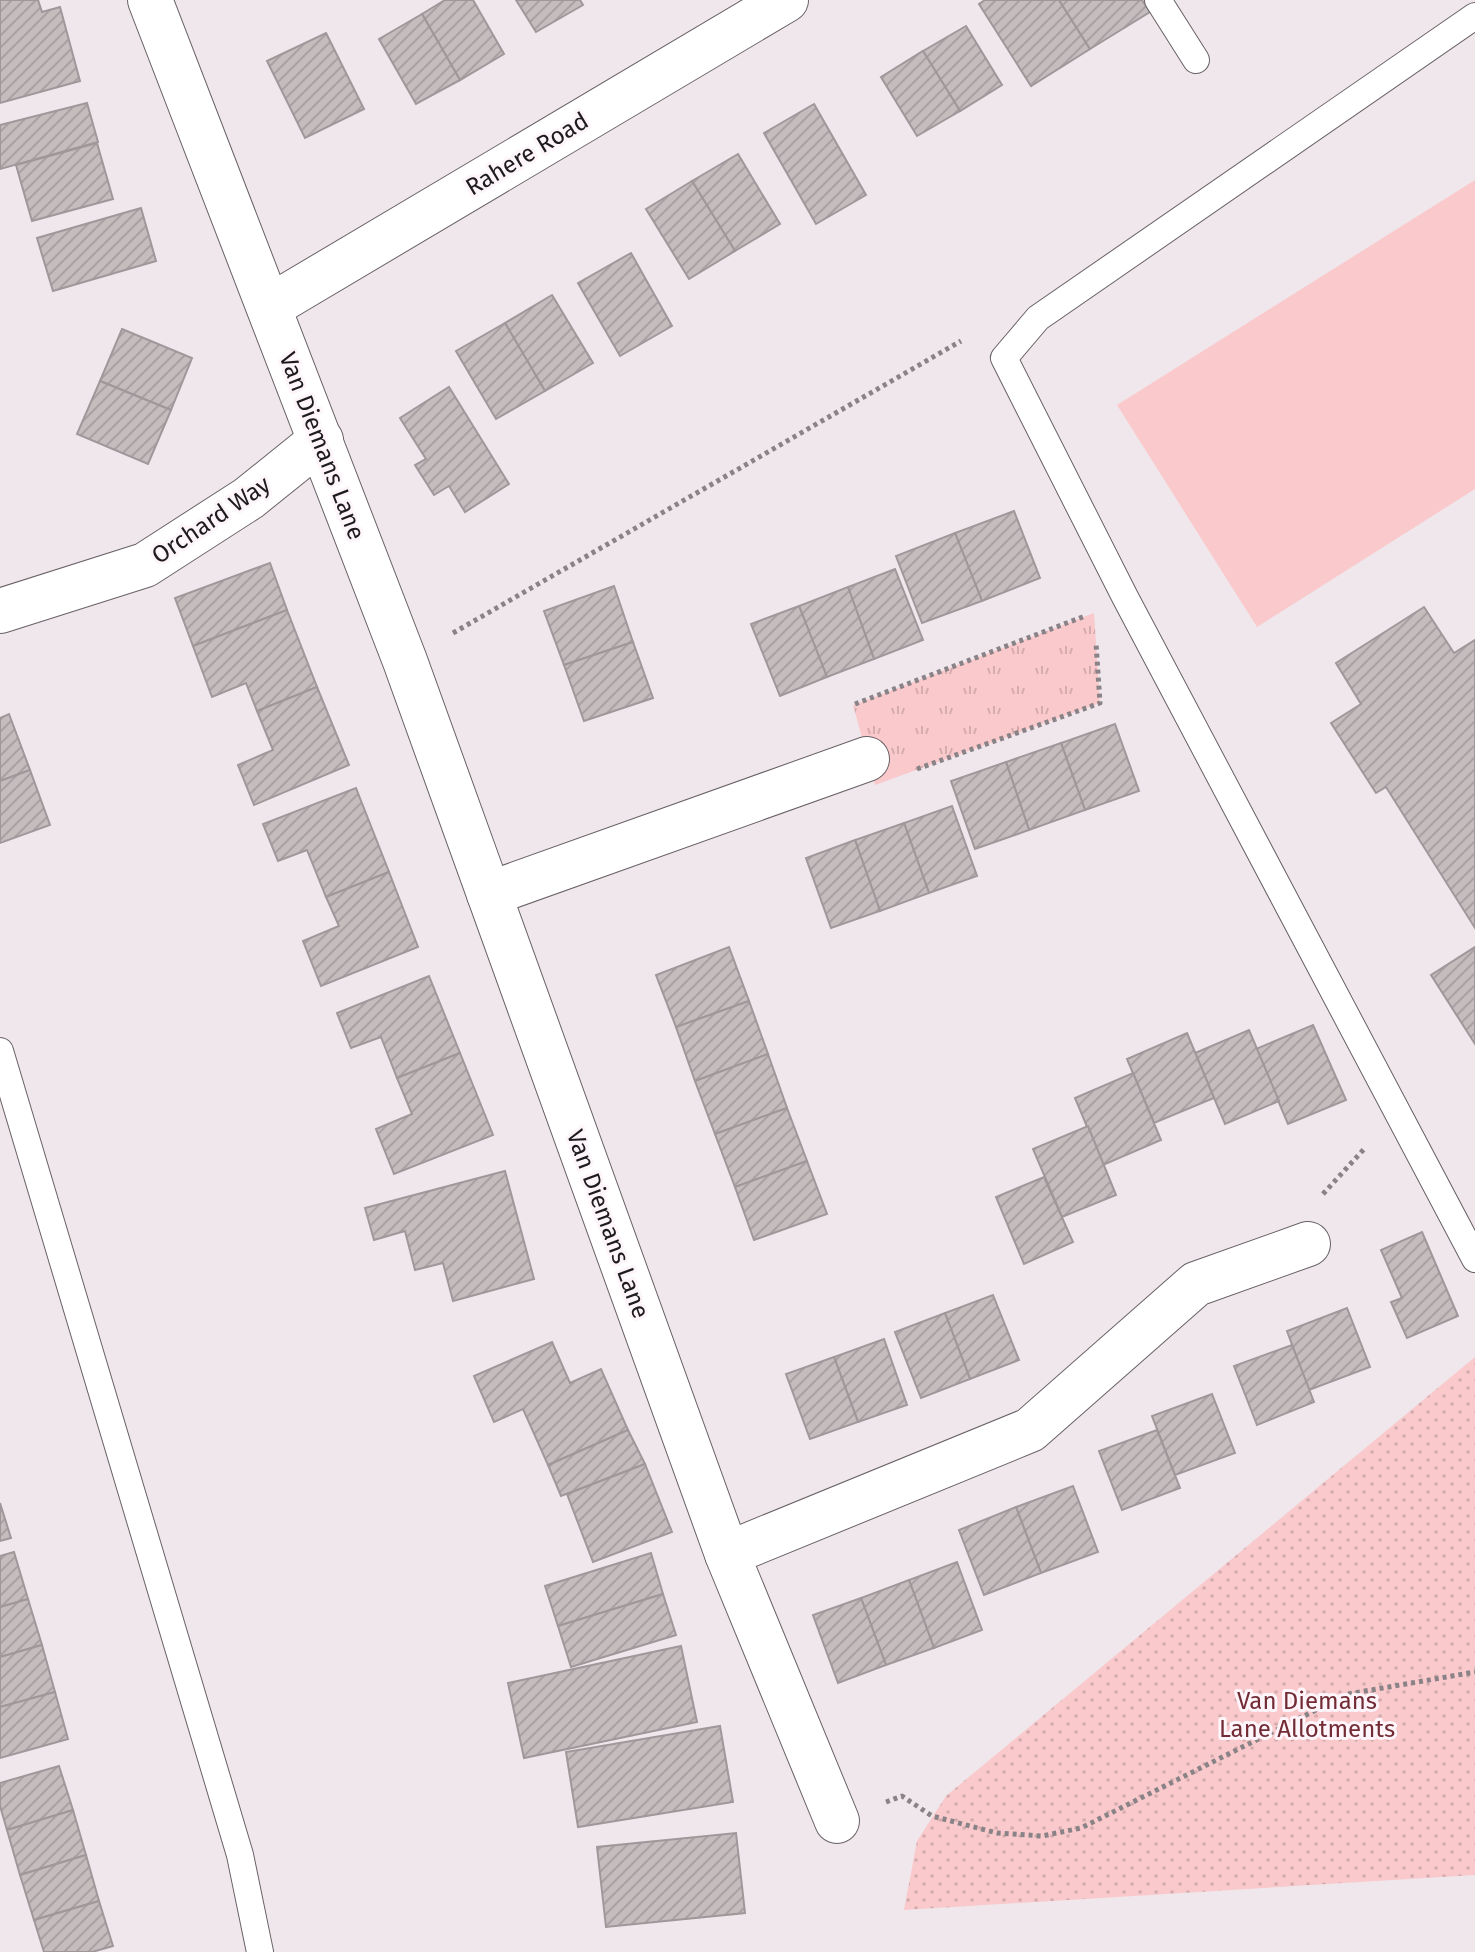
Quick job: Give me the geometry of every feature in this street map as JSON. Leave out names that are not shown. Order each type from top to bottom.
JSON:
[{"type":"street","name":"Van Diemans Lane","points":[[150,0],[405,661],[727,1554],[837,1821]]},
{"type":"street","name":"Rahere Road","points":[[269,307],[786,0]]},
{"type":"street","name":"Orchard Way","points":[[0,611],[145,565],[249,498],[321,440]]},
{"type":"street","points":[[489,894],[867,759]]},
{"type":"street","points":[[727,1554],[1030,1430],[1196,1284],[1308,1244]]},
{"type":"lane","points":[[1158,0],[1196,60]]},
{"type":"lane","points":[[1475,16],[1038,318],[1004,358],[1125,597],[1475,1259]]},
{"type":"lane","points":[[0,1051],[240,1855],[260,1952]]},
{"type":"path","points":[[405,661],[966,338],[1004,358]]},
{"type":"path","points":[[1094,613],[1100,703],[875,785],[853,705],[1094,613],[1125,597]]},
{"type":"path","points":[[1308,1244],[1320,1198],[1396,1112]]},
{"type":"path","points":[[932,1816],[997,1833],[1042,1836],[1081,1828],[1348,1694],[1475,1672]]},
{"type":"green space","points":[[1475,180],[1475,489],[1257,627],[1117,405]]},
{"type":"green space","points":[[1094,613],[1100,703],[875,785],[853,705]]},
{"type":"green space","name":"Van Diemans Lane Allotments","points":[[1475,1357],[1475,1875],[904,1910],[917,1841],[946,1796]]},
{"type":"building","points":[[0,0],[38,0],[42,12],[60,7],[80,81],[0,103]]},
{"type":"building","points":[[445,0],[473,0],[504,54],[460,80],[422,14]]},
{"type":"building","points":[[516,0],[580,0],[583,5],[536,32]]},
{"type":"building","points":[[985,0],[1059,0],[1090,49],[1031,86],[979,4]]},
{"type":"building","points":[[1059,0],[1142,0],[1150,12],[1090,49]]},
{"type":"building","points":[[422,14],[460,80],[416,104],[379,39]]},
{"type":"building","points":[[966,26],[1002,85],[960,111],[923,51]]},
{"type":"building","points":[[326,33],[364,109],[305,138],[267,61]]},
{"type":"building","points":[[923,51],[960,111],[917,136],[881,77]]},
{"type":"building","points":[[87,103],[98,142],[0,169],[0,125]]},
{"type":"building","points":[[814,104],[866,195],[816,224],[764,133]]},
{"type":"building","points":[[97,143],[113,199],[32,221],[16,165]]},
{"type":"building","points":[[738,154],[780,224],[735,251],[692,181]]},
{"type":"building","points":[[692,181],[735,251],[689,279],[646,209]]},
{"type":"building","points":[[141,208],[156,261],[53,291],[37,238]]},
{"type":"building","points":[[631,253],[672,326],[620,356],[578,283]]},
{"type":"building","points":[[552,295],[593,363],[545,391],[505,323]]},
{"type":"building","points":[[505,323],[545,391],[496,419],[456,351]]},
{"type":"building","points":[[122,329],[192,358],[171,410],[100,381]]},
{"type":"building","points":[[100,381],[171,410],[148,464],[77,434]]},
{"type":"building","points":[[449,387],[509,484],[465,512],[449,486],[434,495],[415,465],[426,459],[400,418]]},
{"type":"building","points":[[1014,511],[1040,578],[982,601],[955,533]]},
{"type":"building","points":[[955,533],[982,601],[922,623],[896,556]]},
{"type":"building","points":[[270,563],[287,610],[193,646],[175,598]]},
{"type":"building","points":[[895,569],[923,640],[874,659],[848,587]]},
{"type":"building","points":[[614,586],[633,642],[564,665],[544,611]]},
{"type":"building","points":[[848,587],[874,659],[827,677],[799,606]]},
{"type":"building","points":[[799,606],[827,677],[780,696],[751,624]]},
{"type":"building","points":[[1424,607],[1454,653],[1475,640],[1475,928],[1386,787],[1376,793],[1331,723],[1361,704],[1336,663]]},
{"type":"building","points":[[287,610],[317,687],[257,711],[246,683],[212,697],[193,646]]},
{"type":"building","points":[[633,642],[653,698],[584,721],[564,665]]},
{"type":"building","points":[[317,687],[349,765],[254,805],[238,765],[273,750],[257,711]]},
{"type":"building","points":[[9,714],[30,770],[0,781],[0,718]]},
{"type":"building","points":[[1115,724],[1139,791],[1085,810],[1061,743]]},
{"type":"building","points":[[1061,743],[1085,810],[1029,830],[1006,762]]},
{"type":"building","points":[[1006,762],[1029,830],[975,849],[951,781]]},
{"type":"building","points":[[30,770],[50,825],[0,843],[0,781]]},
{"type":"building","points":[[356,788],[389,872],[326,897],[307,850],[278,861],[263,824]]},
{"type":"building","points":[[952,806],[977,876],[929,893],[904,823]]},
{"type":"building","points":[[904,823],[929,893],[880,911],[855,840]]},
{"type":"building","points":[[855,840],[880,911],[831,928],[806,858]]},
{"type":"building","points":[[389,872],[418,947],[321,986],[303,941],[339,926],[326,897]]},
{"type":"building","points":[[729,947],[749,1001],[676,1027],[656,975]]},
{"type":"building","points":[[1475,947],[1475,1044],[1431,975]]},
{"type":"building","points":[[429,976],[460,1053],[397,1078],[381,1037],[351,1048],[337,1013]]},
{"type":"building","points":[[749,1001],[768,1054],[695,1081],[676,1027]]},
{"type":"building","points":[[1313,1025],[1346,1100],[1288,1124],[1256,1049]]},
{"type":"building","points":[[1249,1030],[1279,1101],[1225,1124],[1195,1053]]},
{"type":"building","points":[[1187,1033],[1214,1098],[1154,1123],[1127,1059]]},
{"type":"building","points":[[460,1053],[493,1135],[394,1174],[376,1129],[412,1114],[397,1078]]},
{"type":"building","points":[[768,1054],[787,1108],[715,1134],[695,1081]]},
{"type":"building","points":[[1133,1073],[1161,1140],[1103,1165],[1075,1098]]},
{"type":"building","points":[[787,1108],[807,1161],[735,1187],[715,1134]]},
{"type":"building","points":[[1088,1126],[1116,1195],[1062,1217],[1033,1149]]},
{"type":"building","points":[[807,1161],[827,1214],[754,1240],[735,1187]]},
{"type":"building","points":[[505,1171],[534,1279],[453,1301],[443,1263],[415,1270],[405,1231],[374,1240],[365,1208]]},
{"type":"building","points":[[1044,1177],[1073,1242],[1024,1264],[996,1197]]},
{"type":"building","points":[[1422,1232],[1458,1316],[1407,1338],[1391,1302],[1402,1298],[1381,1250]]},
{"type":"building","points":[[993,1295],[1019,1360],[970,1379],[945,1313]]},
{"type":"building","points":[[1347,1308],[1370,1367],[1309,1390],[1287,1331]]},
{"type":"building","points":[[945,1313],[970,1379],[921,1398],[895,1332]]},
{"type":"building","points":[[884,1339],[907,1405],[858,1422],[834,1357]]},
{"type":"building","points":[[552,1342],[570,1383],[601,1369],[628,1430],[548,1465],[523,1409],[494,1422],[474,1376]]},
{"type":"building","points":[[1292,1345],[1314,1402],[1257,1425],[1234,1366]]},
{"type":"building","points":[[834,1357],[858,1422],[810,1439],[786,1374]]},
{"type":"building","points":[[1212,1394],[1235,1453],[1175,1475],[1152,1416]]},
{"type":"building","points":[[628,1430],[645,1464],[561,1496],[548,1465]]},
{"type":"building","points":[[1157,1430],[1180,1488],[1122,1510],[1099,1451]]},
{"type":"building","points":[[645,1464],[672,1532],[593,1562],[567,1494]]},
{"type":"building","points":[[1073,1486],[1098,1552],[1041,1573],[1016,1507]]},
{"type":"building","points":[[0,1503],[11,1538],[0,1541]]},
{"type":"building","points":[[1016,1507],[1041,1573],[984,1595],[959,1530]]},
{"type":"building","points":[[14,1552],[28,1599],[0,1607],[0,1556]]},
{"type":"building","points":[[651,1553],[663,1594],[558,1626],[545,1586]]},
{"type":"building","points":[[957,1562],[982,1630],[934,1648],[909,1580]]},
{"type":"building","points":[[909,1580],[934,1648],[886,1665],[861,1598]]},
{"type":"building","points":[[663,1594],[676,1635],[571,1667],[558,1626]]},
{"type":"building","points":[[861,1598],[886,1665],[838,1683],[813,1615]]},
{"type":"building","points":[[28,1599],[42,1645],[0,1657],[0,1607]]},
{"type":"building","points":[[42,1645],[55,1692],[0,1707],[0,1657]]},
{"type":"building","points":[[681,1646],[697,1722],[524,1758],[508,1683]]},
{"type":"building","points":[[55,1692],[68,1739],[0,1758],[0,1707]]},
{"type":"building","points":[[720,1726],[733,1802],[578,1827],[566,1752]]},
{"type":"building","points":[[59,1766],[73,1810],[7,1830],[0,1806],[0,1783]]},
{"type":"building","points":[[73,1810],[86,1855],[20,1875],[7,1830]]},
{"type":"building","points":[[736,1833],[745,1913],[606,1927],[597,1847]]},
{"type":"building","points":[[86,1855],[99,1901],[34,1920],[20,1875]]},
{"type":"building","points":[[99,1901],[113,1946],[92,1952],[44,1952],[34,1920]]}]
